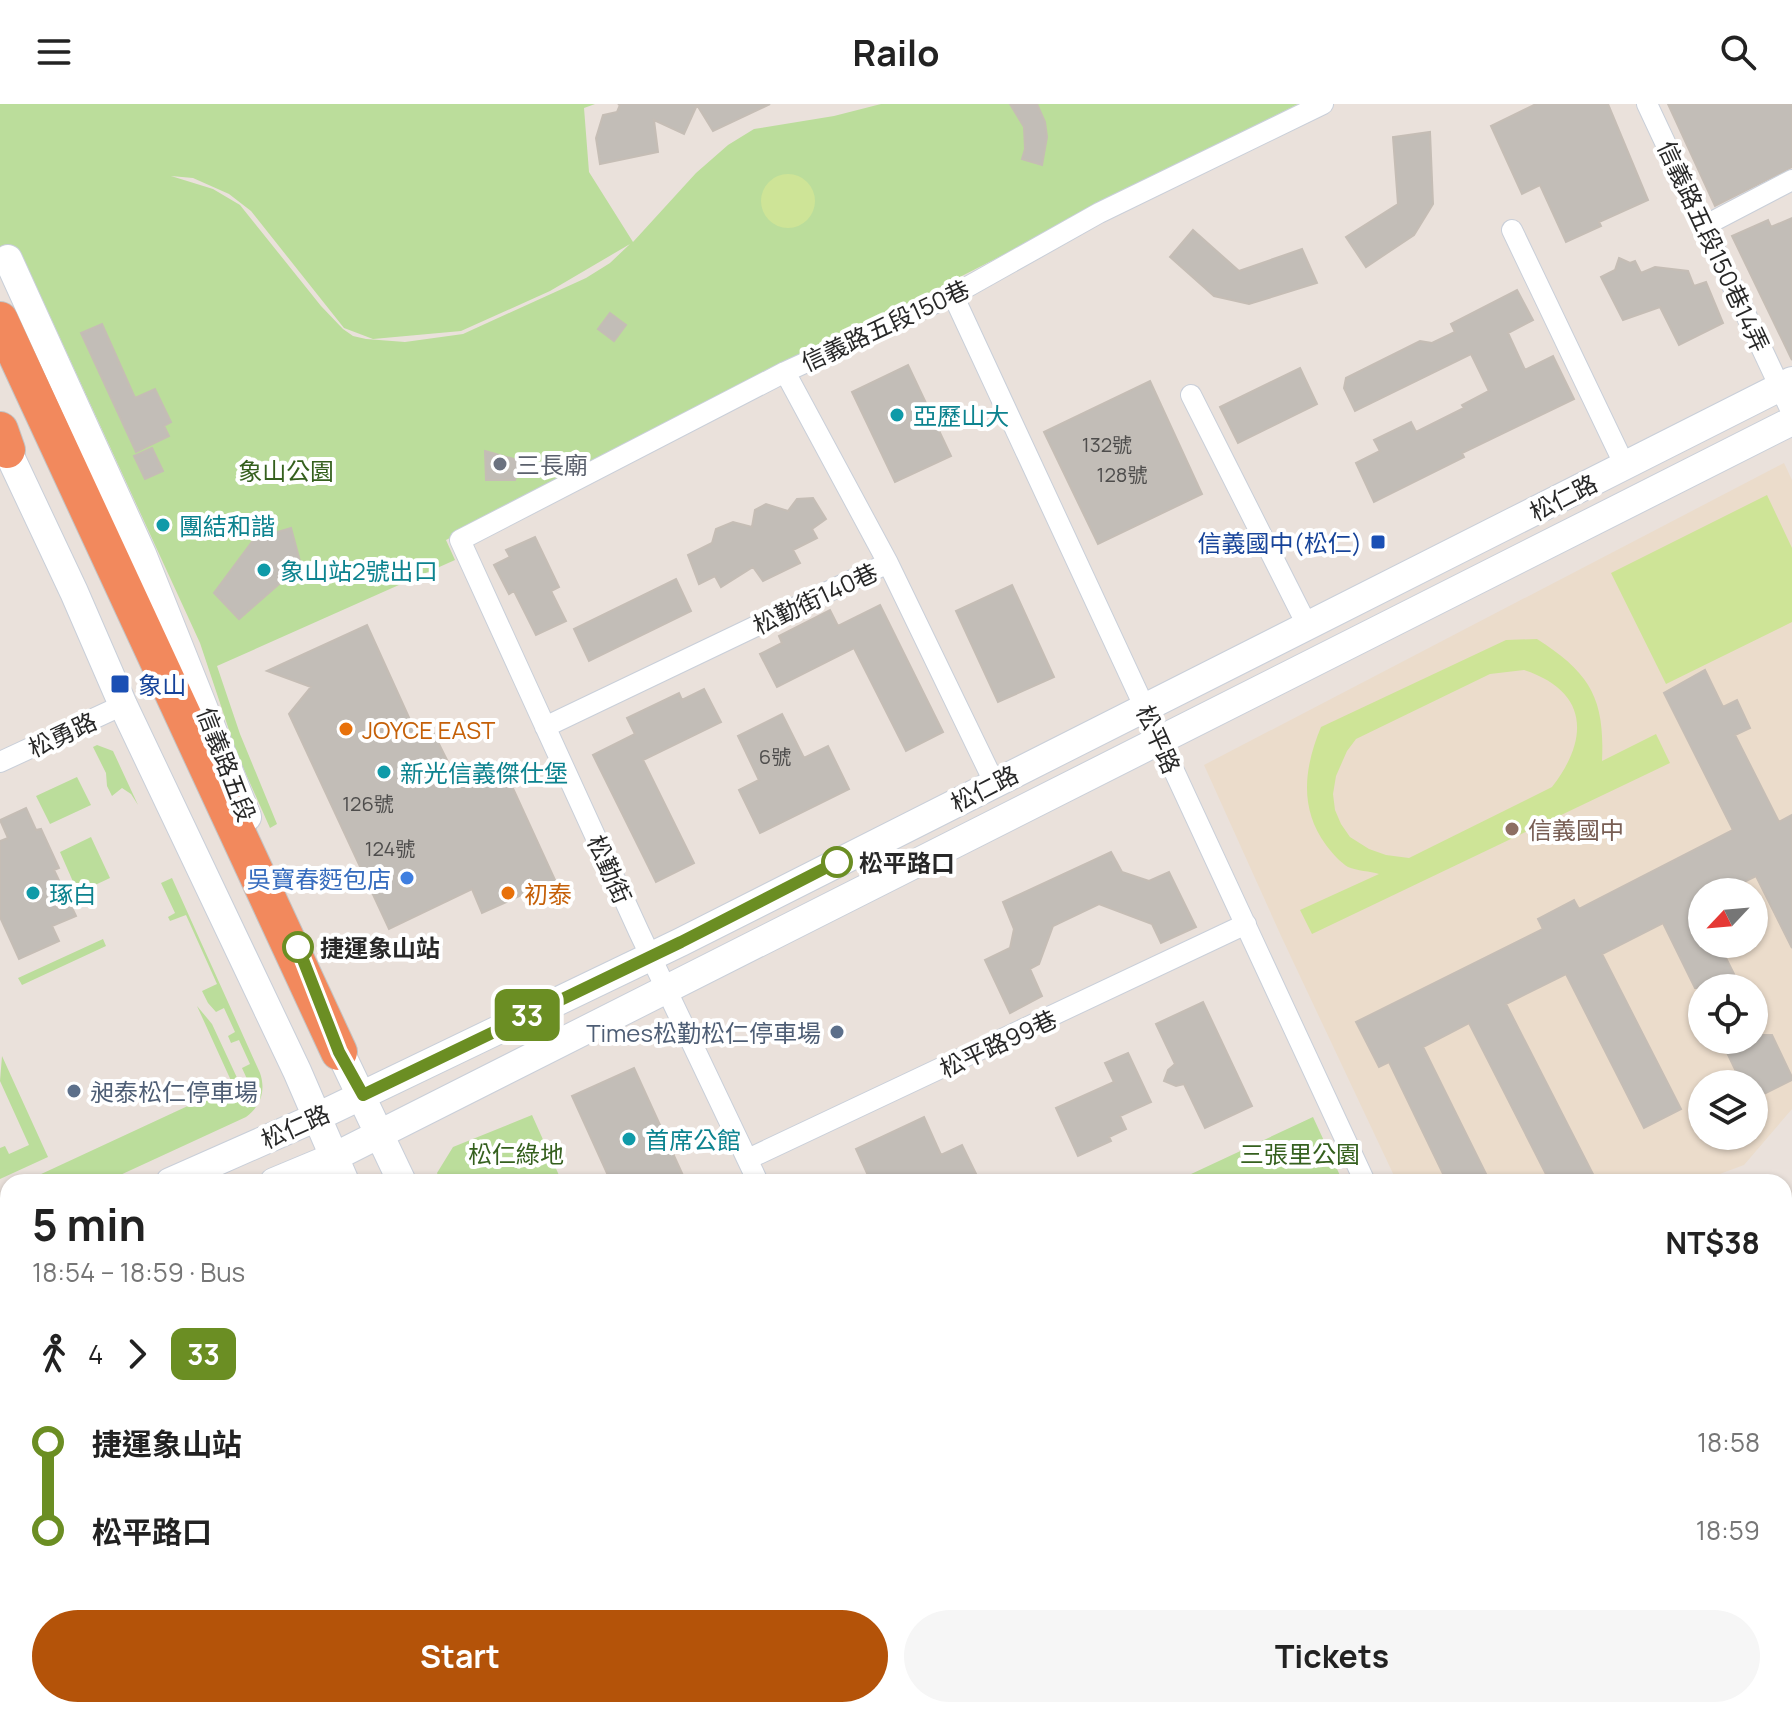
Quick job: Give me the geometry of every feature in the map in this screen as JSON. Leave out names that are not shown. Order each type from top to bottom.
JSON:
[{"type":"highway","points":[[0,320],[339,1052]]},
{"type":"street","name":"信義路五段150巷","points":[[467,554],[460,540],[471,533],[785,372],[953,295],[1099,213],[1323,104]]},
{"type":"street","name":"信義路五段150巷14弄","points":[[1647,104],[1788,394]]},
{"type":"street","points":[[1704,226],[1792,180]]},
{"type":"street","points":[[1512,230],[1625,466]]},
{"type":"street","name":"信義路五段","points":[[8,259],[148,568],[339,1052],[363,1095],[398,1174]]},
{"type":"street","name":"松平路","points":[[953,295],[1361,1174]]},
{"type":"street","name":"松勤街140巷","points":[[545,727],[888,563],[785,372]]},
{"type":"street","name":"松仁路","points":[[188,1174],[317,1117],[681,942],[1625,466],[1788,394]]},
{"type":"street","points":[[1191,395],[1307,625]]},
{"type":"street","name":"松仁路","points":[[318,1174],[340,1170],[380,1134],[1792,421]]},
{"type":"street","points":[[2,438],[340,1170]]},
{"type":"street","name":"松勤街","points":[[467,554],[650,955],[755,1174]]},
{"type":"street","points":[[888,563],[994,782]]},
{"type":"street","name":"松勇路","points":[[0,762],[123,705]]},
{"type":"street","name":"松平路99巷","points":[[748,1159],[994,1046],[1246,924]]},
{"type":"shaded area","name":"信義國中","points":[[1784,463],[1792,480],[1792,1109],[1768,1137],[1768,1070],[1688,1070],[1688,1150],[1757,1150],[1744,1165],[1720,1174],[1393,1174],[1204,765]]},
{"type":"green space","name":"象山公園","points":[[0,104],[595,104],[584,108],[589,172],[633,242],[696,173],[728,145],[754,129],[834,116],[881,104],[1298,104],[446,540],[455,560],[217,666],[240,734],[277,824],[270,828],[237,754],[200,643],[21,253],[0,263]],"holes":[[[171,176],[193,178],[229,194],[251,211],[344,328],[373,339],[461,331],[550,291],[630,244],[610,263],[586,278],[463,334],[405,342],[366,339],[353,336],[343,329],[321,306],[240,205],[213,189]]]},
{"type":"green space","points":[[788,174],[807,182],[815,201],[807,220],[788,228],[769,220],[761,201],[769,182]]},
{"type":"green space","points":[[1767,495],[1792,548],[1792,622],[1666,684],[1611,573]]},
{"type":"green space","points":[[1537,639],[1582,676],[1597,704],[1601,720],[1602,761],[1656,734],[1670,763],[1312,934],[1300,910],[1379,874],[1342,863],[1326,845],[1311,817],[1308,773],[1321,727],[1506,640]],"holes":[[[1524,670],[1561,690],[1571,703],[1576,718],[1577,734],[1573,751],[1552,787],[1409,858],[1369,849],[1350,837],[1335,810],[1333,794],[1336,776],[1356,739],[1490,674]]]},
{"type":"green space","points":[[97,745],[113,751],[138,805],[131,794],[122,788],[112,796],[106,773],[93,747]]},
{"type":"green space","points":[[77,777],[91,805],[50,824],[36,796]]},
{"type":"green space","points":[[91,837],[110,878],[78,893],[60,852]]},
{"type":"green space","points":[[172,878],[260,1073],[262,1091],[259,1103],[246,1117],[122,1174],[41,1174],[233,1085],[197,1006],[212,1024],[239,1082],[247,1079],[242,1068],[250,1064],[239,1040],[231,1043],[228,1036],[235,1032],[224,1008],[216,1012],[202,991],[217,984],[186,915],[170,921],[168,917],[175,913],[161,883]]},
{"type":"green space","points":[[103,939],[106,946],[22,985],[18,978]]},
{"type":"green space","points":[[2,1056],[48,1157],[11,1174],[0,1174],[0,1148],[5,1146],[9,1154],[29,1145],[0,1081]]},
{"type":"green space","name":"松仁綠地","points":[[532,1115],[558,1174],[437,1174],[453,1147]]},
{"type":"green space","name":"三張里公園","points":[[1313,1117],[1339,1174],[1191,1174]]},
{"type":"building","points":[[618,104],[770,104],[713,131],[697,105],[684,134],[654,120],[658,152],[600,164],[596,138],[603,115],[617,112]]},
{"type":"building","points":[[1010,104],[1037,104],[1045,122],[1047,137],[1042,165],[1022,159],[1024,127]]},
{"type":"building","points":[[1536,104],[1608,104],[1648,200],[1599,222],[1601,226],[1566,242],[1540,185],[1522,194],[1491,126]]},
{"type":"building","points":[[1668,104],[1792,104],[1792,167],[1715,206]]},
{"type":"building","points":[[1430,132],[1433,204],[1414,235],[1366,267],[1346,237],[1398,204],[1393,137]]},
{"type":"building","points":[[1792,218],[1792,360],[1732,236],[1768,220],[1771,227]]},
{"type":"building","points":[[1193,230],[1239,271],[1302,249],[1317,283],[1249,304],[1214,296],[1170,257]]},
{"type":"building","points":[[1619,258],[1630,263],[1635,261],[1641,273],[1655,267],[1688,271],[1694,286],[1706,282],[1723,323],[1679,345],[1660,307],[1623,320],[1601,277],[1615,270]]},
{"type":"building","points":[[1517,290],[1533,320],[1508,333],[1525,370],[1553,356],[1574,399],[1462,453],[1464,457],[1374,502],[1356,463],[1380,451],[1374,440],[1411,422],[1416,432],[1464,408],[1462,405],[1489,391],[1471,354],[1355,411],[1344,388],[1346,378],[1420,341],[1432,343],[1455,332],[1451,324]]},
{"type":"building","points":[[610,313],[626,325],[614,341],[598,329]]},
{"type":"building","points":[[102,324],[135,398],[155,389],[171,422],[164,426],[169,436],[136,452],[81,333]]},
{"type":"building","name":"亞歷山大","points":[[908,365],[951,456],[895,482],[852,392]]},
{"type":"building","points":[[1300,368],[1317,404],[1238,443],[1220,407]]},
{"type":"building","points":[[1150,381],[1202,494],[1098,544],[1044,432]]},
{"type":"building","points":[[152,448],[163,471],[145,479],[134,456]]},
{"type":"building","name":"三長廟","points":[[485,451],[521,461],[515,480],[486,480]]},
{"type":"building","points":[[813,498],[826,519],[812,529],[817,538],[793,550],[800,563],[763,581],[753,567],[721,587],[715,576],[699,584],[688,555],[712,543],[716,529],[733,522],[752,527],[755,510],[766,504],[788,511],[797,499]]},
{"type":"building","name":"象山站2號出口","points":[[291,528],[301,565],[239,619],[214,593],[254,539]]},
{"type":"building","points":[[535,537],[559,587],[551,591],[566,621],[536,635],[514,591],[509,594],[494,565],[510,557],[506,550]]},
{"type":"building","points":[[676,579],[691,611],[589,661],[574,629]]},
{"type":"building","points":[[1012,585],[1054,677],[998,702],[956,611]]},
{"type":"building","points":[[880,605],[943,732],[906,751],[854,648],[777,687],[760,654],[782,643],[779,636],[830,610],[838,626]]},
{"type":"building","name":"新光信義傑仕堡","points":[[367,625],[416,733],[431,728],[458,782],[501,762],[555,880],[482,913],[472,889],[389,929],[289,714],[311,687],[267,671]]},
{"type":"building","points":[[1705,670],[1723,707],[1737,700],[1750,728],[1735,735],[1779,822],[1792,815],[1792,948],[1768,900],[1768,878],[1688,878],[1688,958],[1726,958],[1734,974],[1688,974],[1663,923],[1602,954],[1681,1109],[1644,1128],[1566,974],[1506,1004],[1593,1174],[1546,1174],[1469,1023],[1423,1047],[1486,1174],[1443,1174],[1389,1062],[1379,1067],[1356,1022],[1543,929],[1538,919],[1574,900],[1579,909],[1733,830],[1664,693]]},
{"type":"building","points":[[704,689],[721,722],[643,760],[694,863],[656,882],[593,755],[635,734],[627,718],[679,693],[682,700]]},
{"type":"building","points":[[782,714],[804,758],[828,746],[849,789],[760,833],[739,790],[759,780],[738,736]]},
{"type":"building","name":"琢白","points":[[26,808],[36,830],[41,829],[59,868],[54,870],[76,916],[52,926],[59,941],[19,959],[0,917],[0,841],[8,838],[0,820]]},
{"type":"building","points":[[1111,852],[1122,872],[1149,881],[1169,872],[1196,927],[1161,943],[1152,924],[1099,904],[1053,926],[1039,964],[1030,969],[1042,996],[1010,1013],[985,960],[1010,948],[1014,929],[1003,902]]},
{"type":"building","points":[[1203,1002],[1252,1106],[1205,1128],[1184,1084],[1176,1086],[1164,1081],[1168,1070],[1175,1064],[1156,1024]]},
{"type":"building","points":[[1768,1035],[1772,1035],[1792,1080],[1768,1092],[1768,1070],[1735,1070],[1728,1054],[1768,1054]]},
{"type":"building","points":[[1128,1053],[1151,1102],[1120,1116],[1126,1129],[1109,1137],[1111,1141],[1078,1156],[1056,1108],[1114,1082],[1105,1063]]},
{"type":"building","name":"首席公館","points":[[634,1068],[682,1174],[607,1174],[572,1096]]},
{"type":"building","points":[[924,1117],[941,1155],[962,1145],[976,1174],[867,1174],[856,1149]]},
{"type":"bus line","name":"33","points":[[298,947],[339,1052],[363,1095],[681,942],[837,862]]},
{"type":"place","name":"亞歷山大","points":[[897,415]]},
{"type":"place","name":"三長廟","points":[[500,464]]},
{"type":"place","name":"團結和諧","points":[[163,525]]},
{"type":"place","name":"信義國中(松仁)","points":[[1378,542]]},
{"type":"place","name":"象山站2號出口","points":[[264,570]]},
{"type":"place","name":"象山","points":[[120,684]]},
{"type":"place","name":"JOYCE EAST","points":[[346,729]]},
{"type":"place","name":"新光信義傑仕堡","points":[[384,772]]},
{"type":"place","name":"信義國中","points":[[1512,829]]},
{"type":"place","name":"松平路口","points":[[837,862]]},
{"type":"place","name":"吳寶春麫包店","points":[[407,878]]},
{"type":"place","name":"琢白","points":[[33,893]]},
{"type":"place","name":"初泰","points":[[508,893]]},
{"type":"place","name":"捷運象山站","points":[[298,947]]},
{"type":"place","name":"Times松勤松仁停車場","points":[[837,1032]]},
{"type":"place","name":"昶泰松仁停車場","points":[[74,1091]]},
{"type":"place","name":"首席公館","points":[[629,1139]]}]
